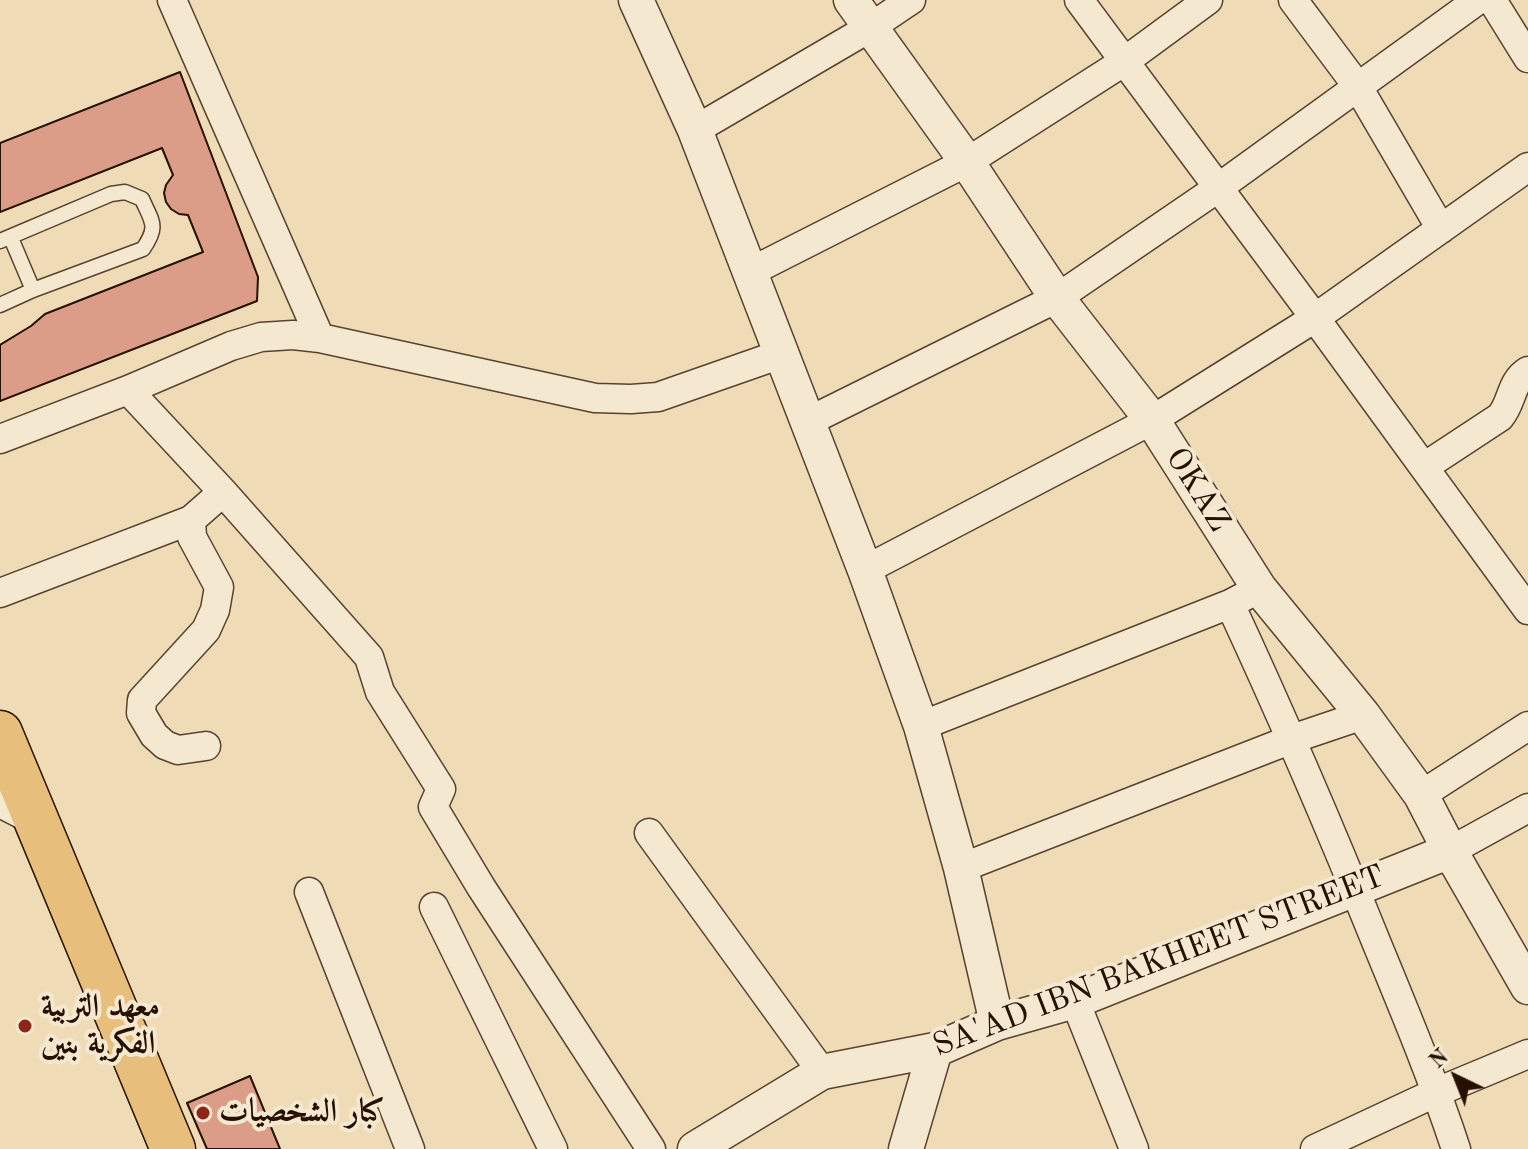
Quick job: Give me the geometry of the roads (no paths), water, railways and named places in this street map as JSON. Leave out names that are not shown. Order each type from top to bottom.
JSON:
[{"type":"main road","points":[[0,733],[18,812],[173,1149]]},
{"type":"street","points":[[172,0],[320,338]]},
{"type":"street","points":[[636,0],[695,130],[865,570],[921,726],[961,868],[997,1023]]},
{"type":"street","points":[[695,130],[861,14],[911,0]]},
{"type":"street","points":[[1079,0],[1528,610]]},
{"type":"street","points":[[750,272],[967,162],[1125,61],[1208,0]]},
{"type":"street","points":[[1293,0],[1358,87],[1441,229]]},
{"type":"street","points":[[807,422],[1057,298],[1218,188],[1478,0]]},
{"type":"street","points":[[1492,0],[1528,58]]},
{"type":"street","name":"OKAZ","points":[[861,14],[967,162],[1057,298],[1152,420],[1245,596],[1363,715],[1421,795],[1528,987]]},
{"type":"street","points":[[865,570],[1152,420],[1315,318],[1441,229],[1524,178]]},
{"type":"street","points":[[0,439],[231,346],[261,337],[293,335],[320,338],[595,398],[658,397],[781,354]]},
{"type":"street","points":[[1424,467],[1500,417],[1508,408],[1515,384],[1528,371]]},
{"type":"street","points":[[128,390],[369,657],[380,692],[441,789],[433,807],[481,887],[651,1149]]},
{"type":"street","points":[[0,593],[191,520],[223,492]]},
{"type":"street","points":[[191,520],[192,537],[219,587],[215,610],[206,630],[142,700],[141,713],[154,735],[165,745],[178,750],[206,746]]},
{"type":"street","points":[[921,726],[1245,596],[1292,739],[1437,1092],[1456,1149]]},
{"type":"street","points":[[961,868],[1292,739],[1363,715]]},
{"type":"street","points":[[1421,795],[1528,726]]},
{"type":"street","points":[[1450,851],[1528,808]]},
{"type":"street","points":[[649,833],[822,1072]]},
{"type":"street","name":"SA'AD IBN BAKHEET STREET","points":[[695,1149],[822,1072],[935,1050],[997,1023],[1075,1001],[1450,851]]},
{"type":"street","points":[[309,892],[410,1149]]},
{"type":"street","points":[[434,907],[553,1149]]},
{"type":"street","points":[[1075,1001],[1134,1149]]},
{"type":"street","points":[[906,1149],[935,1050]]},
{"type":"street","points":[[1315,1149],[1528,1054]]},
{"type":"lane","points":[[0,305],[143,249],[154,227],[142,199],[125,192],[111,194],[5,239],[33,290]]},
{"type":"place","name":"معهد التربية الفكرية بنين","points":[[25,1026]]},
{"type":"place","name":"كبار الشخصيات","points":[[203,1113]]}]
